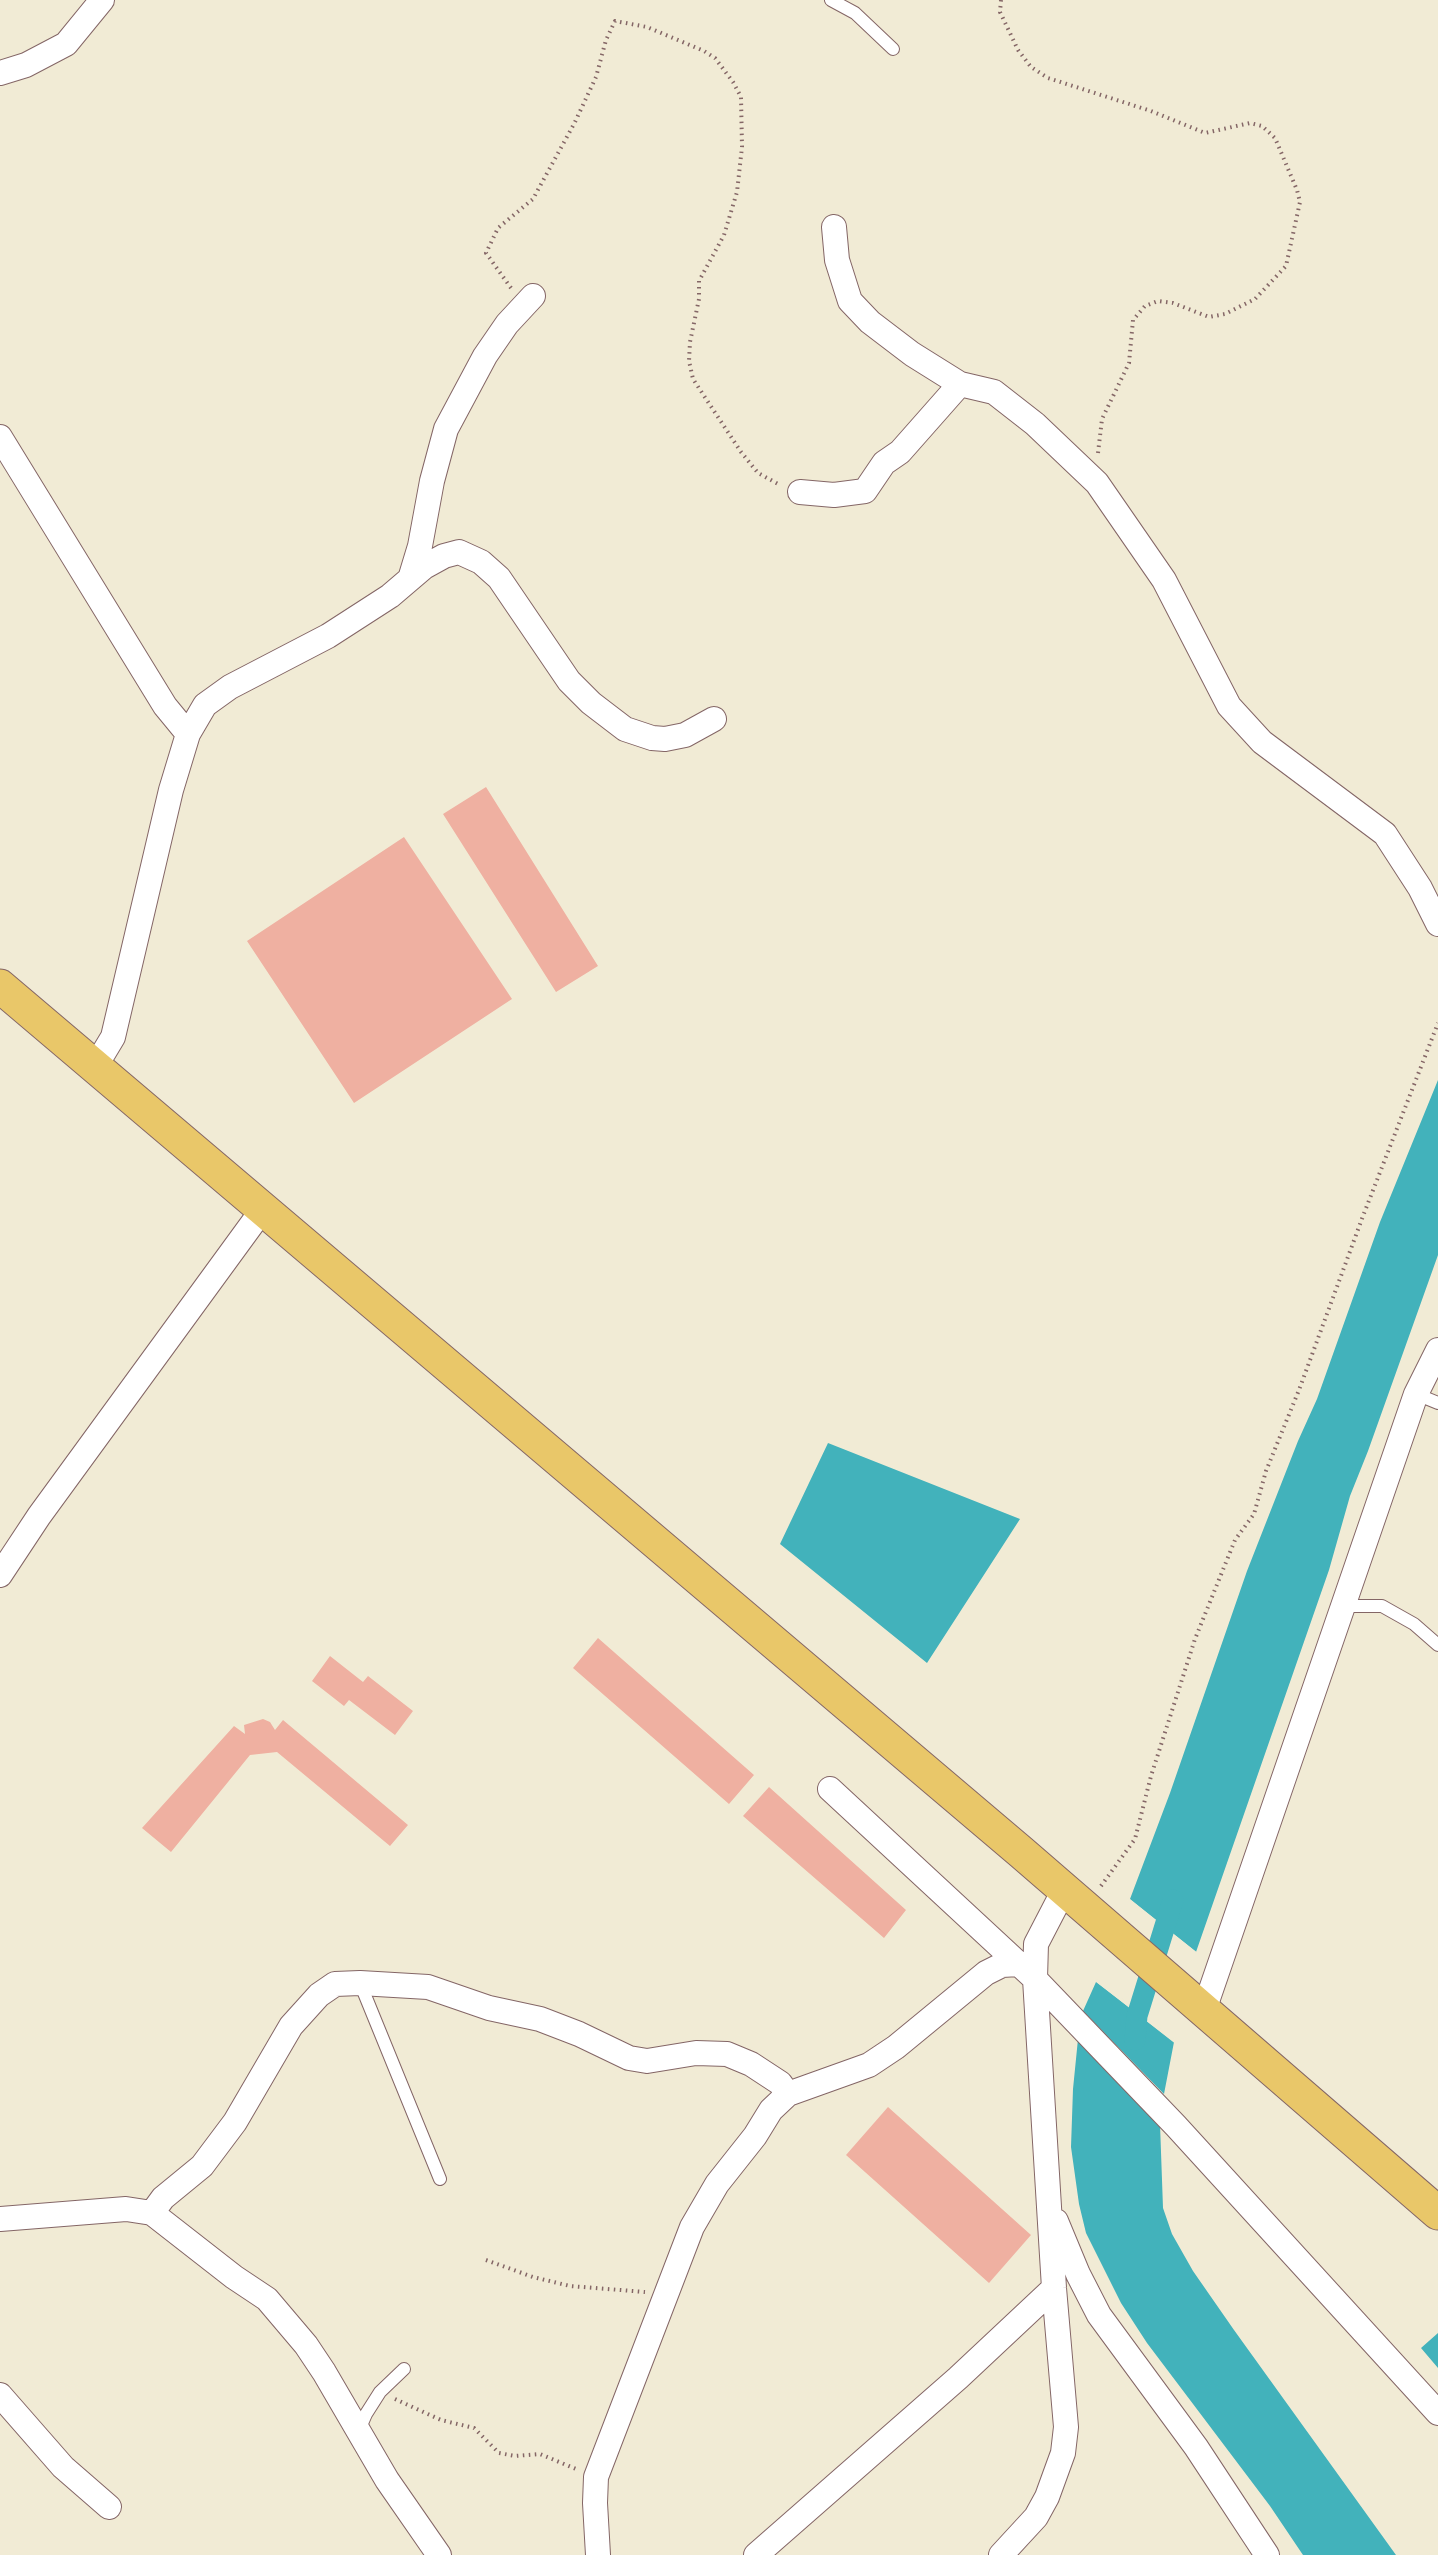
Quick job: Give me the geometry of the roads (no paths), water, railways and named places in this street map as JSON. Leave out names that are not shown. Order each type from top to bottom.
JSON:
[{"type":"main road","points":[[0,986],[1204,2010],[1438,2212]]},
{"type":"street","points":[[0,73],[26,65],[66,44],[102,0]]},
{"type":"street","points":[[834,227],[837,260],[850,301],[870,322],[912,354],[960,384],[994,392],[1035,424],[1097,483],[1164,580],[1229,706],[1262,742],[1385,834],[1420,888],[1438,924]]},
{"type":"street","points":[[410,579],[420,546],[432,482],[446,429],[484,356],[528,300]]},
{"type":"street","points":[[800,492],[834,495],[865,491],[884,463],[907,444],[960,384]]},
{"type":"street","points":[[0,437],[165,706],[188,734]]},
{"type":"street","points":[[95,1067],[113,1037],[171,790],[188,734],[205,705],[230,687],[328,636],[390,596],[424,567],[444,556],[459,552],[481,562],[499,578],[569,681],[591,703],[626,729],[652,738],[665,739],[685,735],[714,719]]},
{"type":"street","points":[[0,1575],[39,1516],[263,1209]]},
{"type":"street","points":[[1204,2010],[1416,1394],[1438,1350]]},
{"type":"street","points":[[830,1789],[1027,1972],[1176,2126],[1438,2413]]},
{"type":"street","points":[[1001,2555],[1036,2517],[1047,2497],[1063,2453],[1066,2427],[1027,1972],[1036,1944],[1073,1899]]},
{"type":"street","points":[[598,2555],[594,2504],[596,2477],[666,2294],[692,2228],[717,2184],[755,2136],[771,2110],[788,2094],[869,2065],[896,2048],[986,1973],[1002,1965],[1027,1972]]},
{"type":"street","points":[[152,2213],[163,2198],[202,2166],[235,2122],[291,2026],[305,2008],[335,1984],[360,1983],[428,1987],[489,2008],[540,2019],[629,2058],[647,2061],[696,2053],[727,2054],[751,2064],[780,2083],[788,2094]]},
{"type":"street","points":[[1048,2203],[1078,2274],[1099,2315],[1196,2447],[1267,2555]]},
{"type":"street","points":[[0,2219],[126,2209],[152,2213],[225,2270],[267,2299],[306,2345],[387,2480],[439,2555]]},
{"type":"street","points":[[756,2555],[958,2378],[1054,2288]]},
{"type":"street","points":[[0,2395],[63,2467],[109,2507]]},
{"type":"lane","points":[[831,0],[855,13],[893,49]]},
{"type":"lane","points":[[1416,1394],[1438,1403]]},
{"type":"lane","points":[[1343,1606],[1383,1606],[1414,1624],[1438,1645]]},
{"type":"lane","points":[[360,1983],[440,2179]]},
{"type":"lane","points":[[359,2430],[380,2392],[404,2369]]},
{"type":"water","points":[[1438,1080],[1438,1255],[1350,1496],[1329,1570],[1196,1952],[1130,1899],[1170,1793],[1247,1571],[1317,1399],[1380,1222]]},
{"type":"water","points":[[828,1443],[1020,1519],[927,1663],[780,1544]]},
{"type":"water","points":[[1096,1982],[1174,2042],[1164,2094],[1083,2011]]},
{"type":"water","points":[[1078,2039],[1160,2124],[1163,2208],[1172,2234],[1193,2271],[1234,2330],[1396,2555],[1303,2555],[1270,2506],[1147,2343],[1121,2303],[1086,2233],[1079,2204],[1071,2147]]},
{"type":"water","points":[[1438,2333],[1438,2368],[1421,2348]]},
{"type":"waterway","points":[[1135,2040],[1137,2016],[1173,1900]]}]
